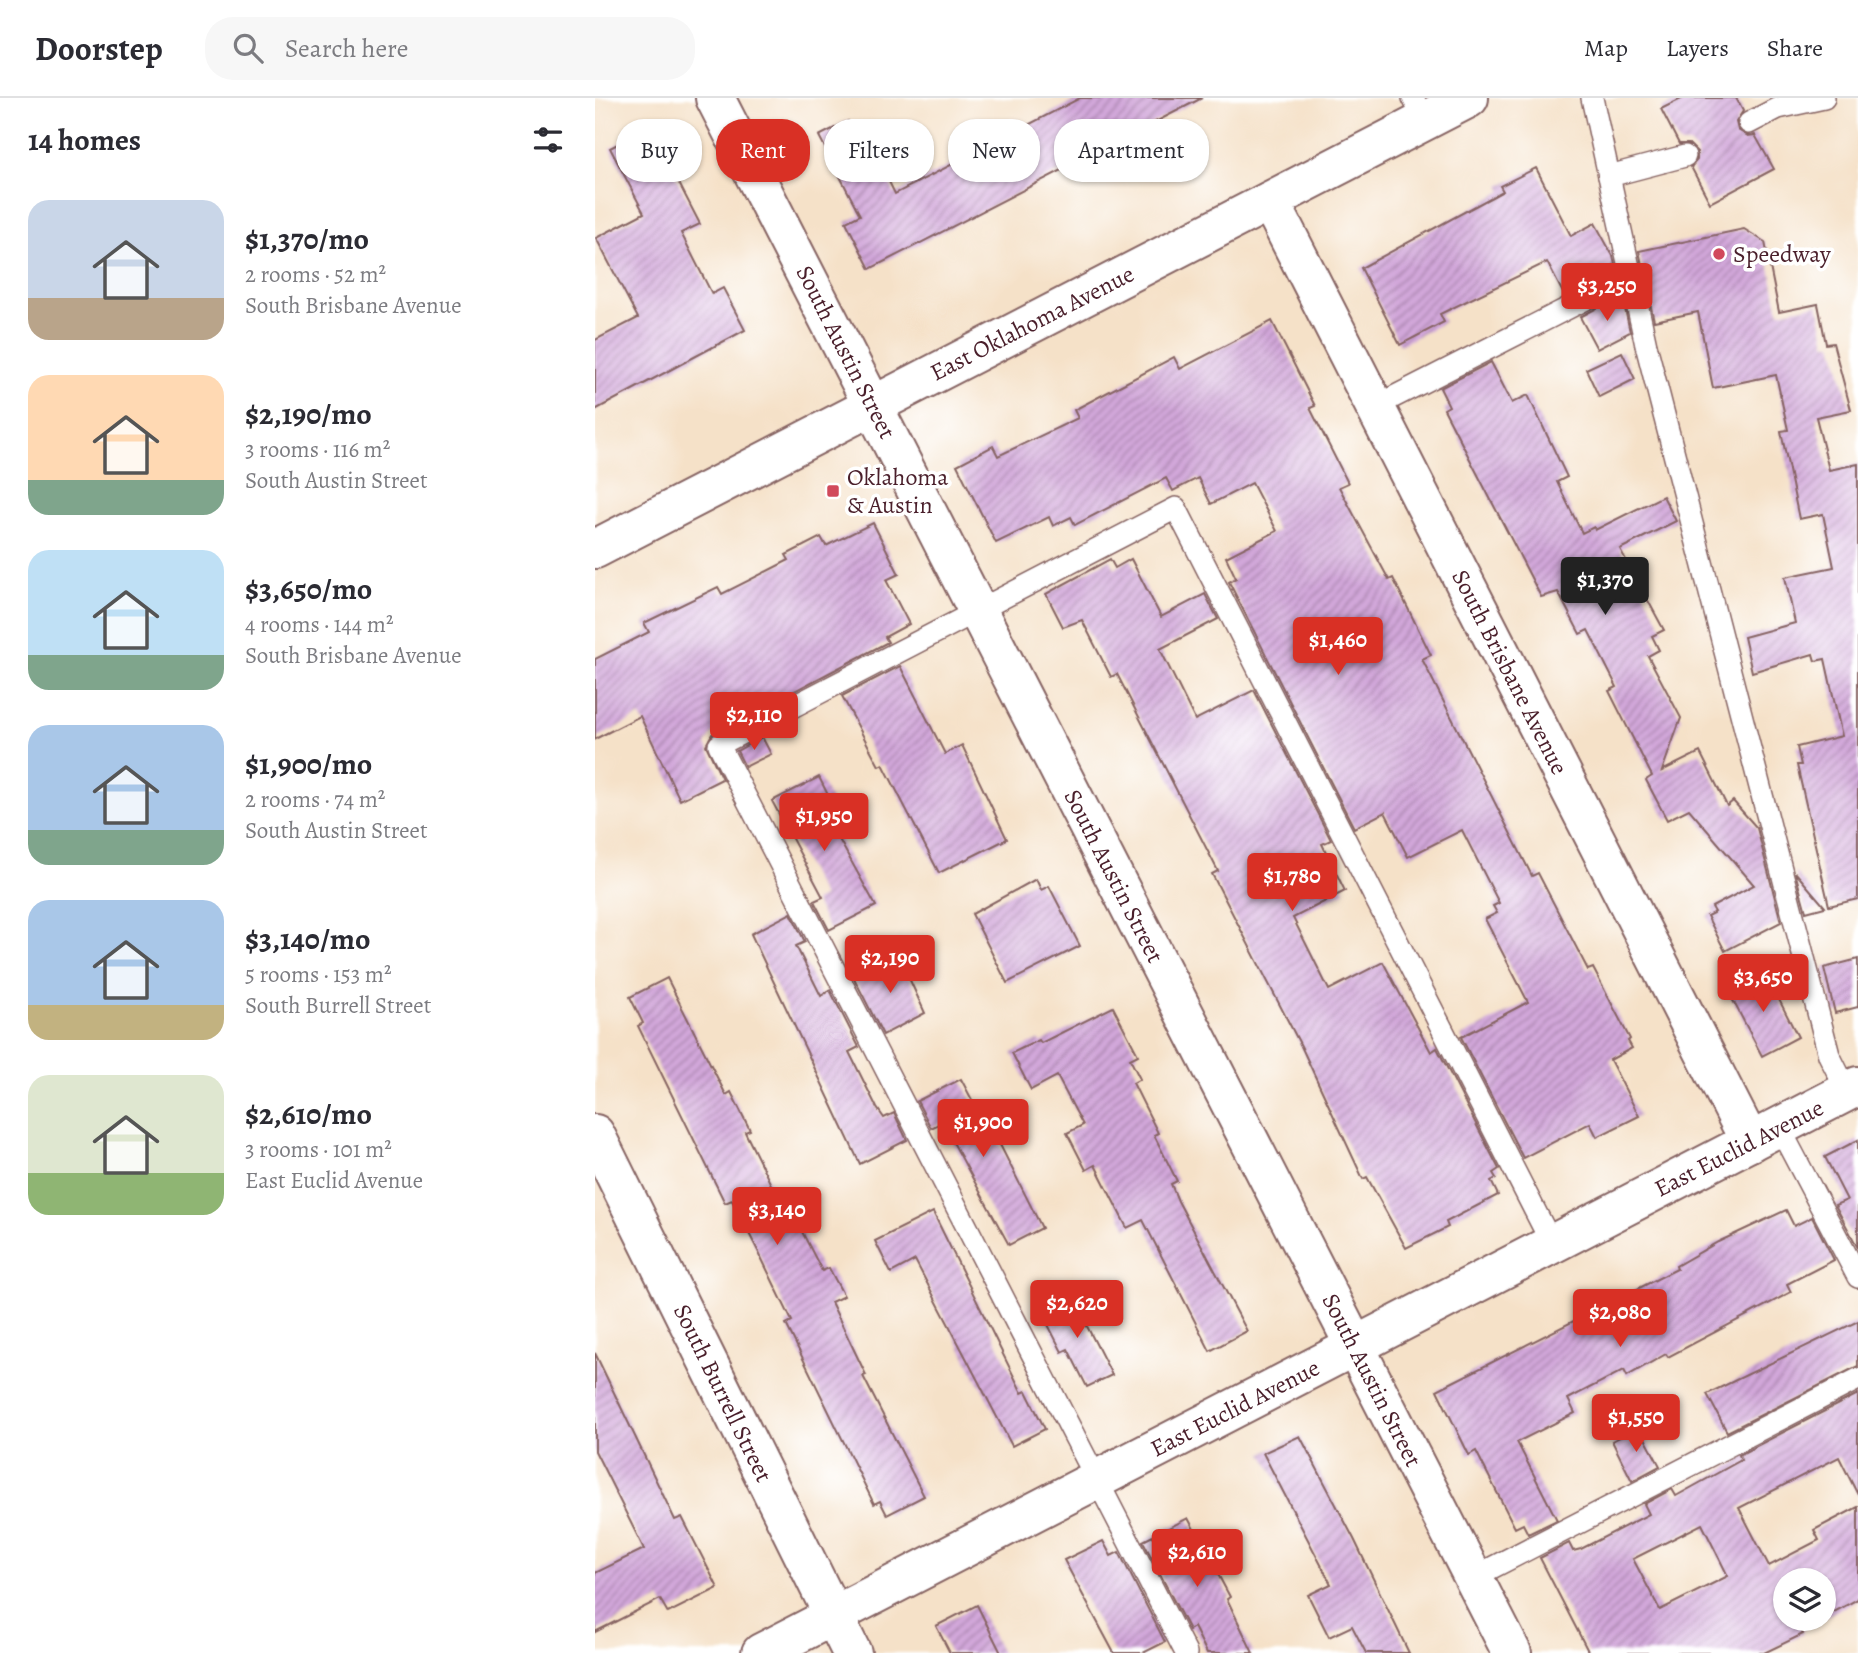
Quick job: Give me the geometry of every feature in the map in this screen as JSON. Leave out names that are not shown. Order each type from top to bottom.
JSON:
[{"type":"street","name":"South Austin Street","points":[[715,98],[1512,1653]]},
{"type":"street","name":"East Oklahoma Avenue","points":[[595,549],[1270,201],[1419,109],[1469,98]]},
{"type":"street","name":"South Brisbane Avenue","points":[[1270,201],[1374,407],[1765,1134]]},
{"type":"street","name":"East Euclid Avenue","points":[[761,1653],[1852,1088]]},
{"type":"street","name":"South Burrell Street","points":[[595,1134],[852,1653]]},
{"type":"lane","points":[[1592,98],[1646,345],[1829,1055],[1852,1088]]},
{"type":"lane","points":[[1749,123],[1775,103],[1824,98]]},
{"type":"lane","points":[[1609,176],[1685,156]]},
{"type":"lane","points":[[1374,407],[1631,276]]},
{"type":"lane","points":[[1187,1653],[719,745],[1176,508],[1552,1244]]},
{"type":"lane","points":[[1765,1134],[1858,1277]]},
{"type":"lane","points":[[1474,1577],[1858,1379]]},
{"type":"building","points":[[1080,98],[1202,98],[1161,119],[1054,119],[1054,174],[1040,181],[1040,119]]},
{"type":"building","points":[[1683,98],[1736,98],[1743,111],[1736,122],[1738,130],[1748,136],[1755,135],[1774,169],[1710,203],[1691,167],[1697,160],[1697,152],[1689,144],[1679,144],[1661,109]]},
{"type":"building","points":[[616,145],[616,159],[610,148]]},
{"type":"building","points":[[948,166],[948,182],[1039,182],[870,269],[846,222],[860,215],[843,182],[889,182],[895,194],[918,182],[934,182],[934,174]]},
{"type":"building","points":[[1536,168],[1571,236],[1595,223],[1613,256],[1616,269],[1564,295],[1547,262],[1440,314],[1444,322],[1400,345],[1361,268],[1503,191],[1500,186]]},
{"type":"building","points":[[628,182],[678,182],[700,224],[681,233],[712,294],[723,288],[745,330],[595,410],[595,340],[638,318],[596,238],[644,213]]},
{"type":"building","points":[[1744,229],[1765,242],[1779,312],[1818,304],[1826,344],[1833,343],[1851,410],[1816,417],[1829,470],[1858,464],[1858,899],[1829,906],[1797,765],[1801,765],[1797,747],[1842,736],[1825,659],[1815,661],[1813,654],[1752,672],[1744,637],[1795,623],[1785,577],[1834,567],[1823,514],[1799,519],[1781,431],[1788,430],[1776,375],[1713,388],[1698,312],[1654,321],[1639,251]]},
{"type":"building","points":[[1622,295],[1630,332],[1597,349],[1580,317]]},
{"type":"building","points":[[1272,321],[1315,406],[1310,408],[1348,483],[1339,487],[1389,580],[1393,578],[1431,655],[1422,659],[1532,876],[1538,873],[1588,970],[1593,968],[1630,1039],[1628,1041],[1632,1048],[1610,1060],[1639,1116],[1597,1137],[1590,1123],[1523,1158],[1461,1037],[1528,1002],[1485,919],[1497,913],[1493,906],[1499,903],[1462,830],[1408,857],[1385,812],[1354,828],[1229,582],[1236,578],[1226,557],[1277,531],[1252,483],[1211,504],[1198,478],[1173,491],[1166,478],[1075,525],[1071,517],[1053,526],[1049,517],[996,543],[957,465],[993,446],[998,456],[1078,418],[1074,410],[1174,357],[1180,369]]},
{"type":"building","points":[[1622,352],[1635,379],[1599,397],[1586,369]]},
{"type":"building","points":[[1491,362],[1512,403],[1528,395],[1567,477],[1557,482],[1582,533],[1594,527],[1595,530],[1663,496],[1676,521],[1620,549],[1664,630],[1652,636],[1659,650],[1648,656],[1681,718],[1662,771],[1700,752],[1727,806],[1733,801],[1757,828],[1781,922],[1725,951],[1707,916],[1715,912],[1712,907],[1754,885],[1689,809],[1667,820],[1646,780],[1652,776],[1609,691],[1617,687],[1588,630],[1580,634],[1558,592],[1541,597],[1444,409],[1449,406],[1440,388]]},
{"type":"building","points":[[873,523],[899,574],[886,580],[909,624],[885,637],[888,642],[712,734],[706,745],[722,779],[680,800],[640,716],[595,739],[595,659],[649,632],[644,623],[718,587],[722,594],[789,560],[786,555],[821,537],[826,546]]},
{"type":"building","points":[[1110,559],[1115,568],[1131,559],[1161,617],[1205,594],[1218,619],[1160,649],[1195,720],[1254,690],[1331,840],[1322,844],[1345,891],[1293,918],[1329,990],[1383,962],[1431,1052],[1437,1048],[1499,1169],[1493,1173],[1496,1178],[1491,1181],[1498,1195],[1446,1222],[1448,1227],[1406,1248],[1367,1177],[1363,1179],[1301,1046],[1212,874],[1218,871],[1117,674],[1111,677],[1082,620],[1063,627],[1046,594]]},
{"type":"building","points":[[900,666],[945,754],[962,745],[1007,839],[939,873],[883,764],[879,766],[842,696]]},
{"type":"building","points":[[762,737],[771,754],[745,767],[737,751]]},
{"type":"building","points":[[819,777],[835,809],[825,814],[876,906],[829,930],[814,901],[823,897],[772,801]]},
{"type":"building","points":[[1795,872],[1825,907],[1806,912]]},
{"type":"building","points":[[1036,879],[1041,890],[1049,886],[1080,946],[1007,983],[972,914]]},
{"type":"building","points":[[791,913],[805,942],[796,946],[821,996],[830,990],[859,1047],[849,1052],[877,1108],[884,1118],[894,1113],[907,1140],[860,1164],[751,934]]},
{"type":"building","points":[[898,954],[925,1013],[883,1035],[854,978]]},
{"type":"building","points":[[1858,959],[1858,1007],[1835,1013],[1824,968]]},
{"type":"building","points":[[1765,972],[1798,1037],[1762,1056],[1728,991]]},
{"type":"building","points":[[667,978],[726,1095],[731,1092],[750,1130],[745,1132],[785,1213],[791,1210],[822,1271],[829,1268],[844,1296],[831,1302],[866,1375],[863,1376],[924,1496],[887,1515],[880,1501],[874,1504],[786,1324],[792,1321],[758,1251],[732,1200],[725,1203],[638,1026],[643,1023],[630,997]]},
{"type":"building","points":[[1113,1007],[1138,1055],[1130,1059],[1140,1079],[1133,1083],[1158,1133],[1154,1135],[1177,1181],[1171,1184],[1178,1201],[1247,1331],[1210,1351],[1143,1220],[1127,1228],[1095,1165],[1086,1170],[1067,1133],[1083,1125],[1057,1076],[1031,1090],[1012,1053],[1039,1040],[1041,1043]]},
{"type":"building","points":[[961,1079],[982,1119],[986,1117],[1042,1228],[1009,1245],[948,1133],[941,1123],[931,1128],[917,1101]]},
{"type":"building","points":[[1858,1140],[1858,1248],[1835,1205],[1847,1200],[1825,1157]]},
{"type":"building","points":[[1786,1210],[1794,1226],[1812,1217],[1834,1260],[1787,1284],[1791,1292],[1668,1357],[1666,1354],[1627,1376],[1624,1370],[1568,1399],[1575,1413],[1517,1442],[1557,1520],[1528,1534],[1523,1524],[1515,1528],[1476,1451],[1469,1455],[1437,1390],[1677,1269],[1676,1266],[1718,1242]]},
{"type":"building","points":[[933,1212],[1022,1393],[1026,1391],[1045,1429],[1012,1446],[915,1260],[891,1273],[875,1241]]},
{"type":"building","points":[[1071,1295],[1112,1375],[1087,1387],[1068,1349],[1062,1352],[1041,1311]]},
{"type":"building","points":[[1858,1321],[1858,1366],[1727,1432],[1707,1394]]},
{"type":"building","points":[[595,1353],[675,1520],[682,1517],[718,1588],[668,1613],[660,1599],[595,1632],[595,1573],[644,1549],[595,1451]]},
{"type":"building","points":[[1858,1394],[1858,1495],[1839,1457],[1739,1508],[1769,1566],[1819,1540],[1814,1530],[1858,1507],[1858,1599],[1836,1611],[1836,1568],[1773,1568],[1773,1631],[1802,1631],[1803,1634],[1764,1653],[1589,1653],[1540,1558],[1569,1543],[1573,1551],[1581,1549],[1649,1514],[1644,1504],[1672,1489],[1676,1496],[1741,1460],[1739,1455]],"holes":[[[1702,1524],[1728,1576],[1660,1610],[1633,1559]]]},
{"type":"building","points":[[1639,1427],[1660,1466],[1632,1481],[1612,1441]]},
{"type":"building","points":[[1300,1436],[1409,1653],[1366,1653],[1352,1626],[1329,1637],[1308,1595],[1331,1584],[1263,1453]]},
{"type":"building","points":[[1188,1518],[1230,1597],[1227,1599],[1253,1653],[1207,1653],[1194,1627],[1189,1630],[1143,1541]]},
{"type":"building","points":[[1103,1541],[1111,1556],[1119,1552],[1165,1642],[1143,1653],[1114,1653],[1064,1560]]},
{"type":"building","points":[[977,1605],[1001,1653],[950,1653],[936,1626]]},
{"type":"place","name":"Speedway","points":[[1719,254]]},
{"type":"place","name":"Oklahoma & Austin","points":[[833,491]]}]
